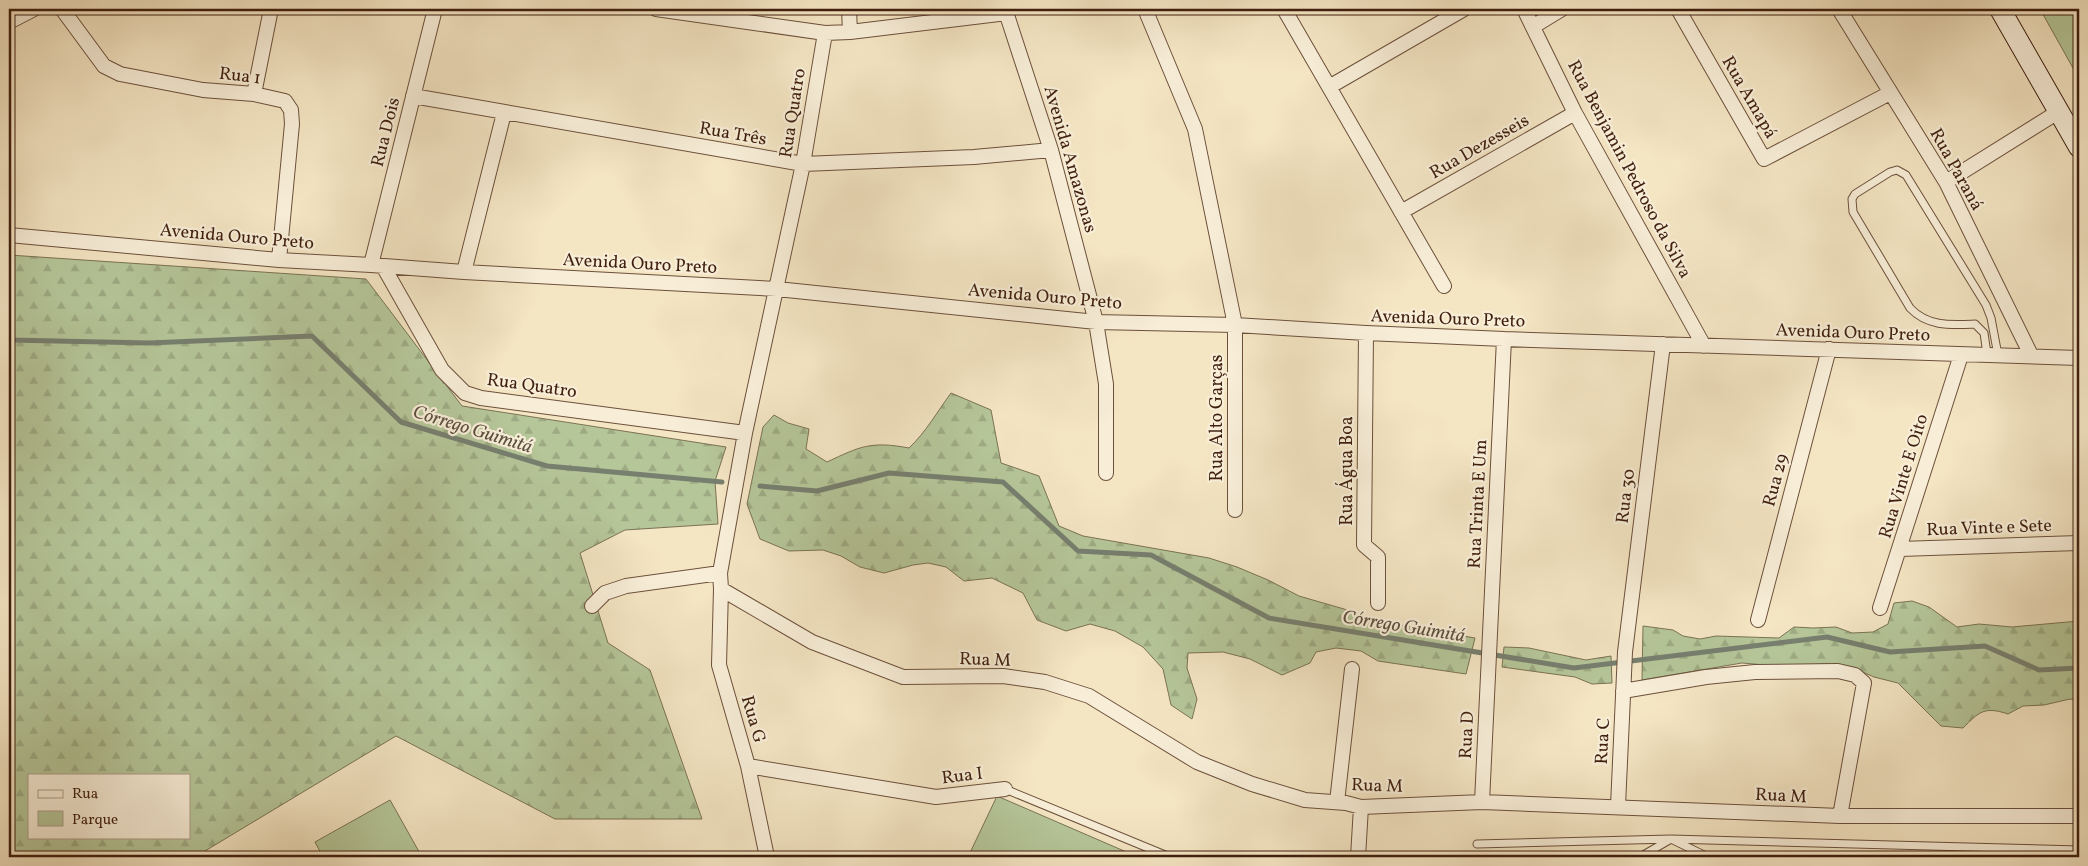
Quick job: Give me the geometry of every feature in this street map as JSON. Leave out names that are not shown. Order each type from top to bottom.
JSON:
[{"type":"main road","points":[[2000,9],[2068,119],[2079,147]]},
{"type":"street","points":[[9,22],[34,9]]},
{"type":"street","name":"Rua 1","points":[[62,9],[104,66],[120,74],[203,90],[254,94],[285,102],[291,110],[292,124],[279,260]]},
{"type":"street","points":[[254,94],[271,9]]},
{"type":"street","name":"Rua Dois","points":[[377,265],[413,96],[435,9]]},
{"type":"street","points":[[656,9],[824,33],[850,32],[1006,11]]},
{"type":"street","points":[[848,9],[850,32]]},
{"type":"street","name":"Rua Alto Garças","points":[[1145,9],[1195,129],[1235,325],[1235,510]]},
{"type":"street","points":[[1284,9],[1444,286]]},
{"type":"street","points":[[1329,87],[1464,9]]},
{"type":"street","name":"Rua Benjamin Pedroso da Silva","points":[[1524,9],[1575,113],[1704,346]]},
{"type":"street","points":[[1534,26],[1562,9]]},
{"type":"street","name":"Rua Amapá","points":[[1678,9],[1764,159],[1890,93]]},
{"type":"street","name":"Rua Paraná","points":[[1839,9],[1946,182],[2030,355]]},
{"type":"street","name":"Avenida Amazonas","points":[[1006,11],[1050,150],[1096,322],[1106,384],[1106,473]]},
{"type":"street","name":"Rua Quatro","points":[[722,589],[720,573],[745,433],[803,164],[824,33]]},
{"type":"street","name":"Rua Três","points":[[413,96],[803,164],[974,157],[1050,150]]},
{"type":"street","points":[[464,272],[504,113]]},
{"type":"street","name":"Rua Dezesseis","points":[[1401,212],[1575,113]]},
{"type":"street","points":[[1946,182],[2068,119]]},
{"type":"street","name":"Avenida Ouro Preto","points":[[9,235],[279,260],[777,289],[1096,322],[1235,325],[1504,339],[1829,348],[2079,358]]},
{"type":"street","name":"Rua Quatro","points":[[377,265],[442,370],[465,393],[481,398],[745,433]]},
{"type":"street","name":"Rua Água Boa","points":[[1366,333],[1364,545],[1378,557],[1378,603]]},
{"type":"street","name":"Rua Trinta E Um","points":[[1488,671],[1504,339]]},
{"type":"street","name":"Rua 30","points":[[1624,684],[1625,652],[1663,344]]},
{"type":"street","name":"Rua 29","points":[[1758,620],[1829,348]]},
{"type":"street","name":"Rua Vinte E Oito","points":[[1880,608],[1961,354]]},
{"type":"street","name":"Rua Vinte e Sete","points":[[1900,549],[2079,543]]},
{"type":"street","points":[[592,606],[605,593],[626,586],[720,573]]},
{"type":"street","name":"Rua G","points":[[722,589],[719,665],[748,766],[767,857]]},
{"type":"street","name":"Rua M","points":[[722,589],[812,642],[903,677],[1003,676],[1045,682],[1089,696],[1197,762],[1252,784],[1306,800],[1337,802],[1362,807],[1482,802],[1840,816],[2079,816]]},
{"type":"street","points":[[1337,802],[1352,669]]},
{"type":"street","name":"Rua D","points":[[1482,802],[1488,671]]},
{"type":"street","points":[[1624,684],[1678,681],[1755,672],[1838,671],[1855,674],[1864,683],[1840,816]]},
{"type":"street","name":"Rua C","points":[[1618,806],[1624,684]]},
{"type":"street","name":"Rua I","points":[[748,766],[936,798],[1005,789]]},
{"type":"street","points":[[1358,857],[1362,807]]},
{"type":"lane","points":[[1897,170],[1906,176],[1986,305],[1991,318],[1993,354],[1984,333],[1975,324],[1945,325],[1928,321],[1918,316],[1910,308],[1853,212],[1852,199],[1855,194],[1890,172],[1897,170]]},
{"type":"lane","name":"Rua I","points":[[1005,789],[1170,857]]},
{"type":"lane","points":[[1640,857],[1671,839]]},
{"type":"lane","points":[[1671,839],[1708,857]]},
{"type":"lane","points":[[1477,844],[1671,839],[2079,850]]},
{"type":"green space","points":[[2040,9],[2079,9],[2079,77],[2078,77]]},
{"type":"green space","points":[[9,255],[366,279],[462,406],[726,447],[715,481],[718,524],[625,530],[580,553],[608,643],[650,670],[702,819],[555,819],[396,736],[195,857],[9,857]]},
{"type":"green space","points":[[951,393],[991,410],[1001,463],[1039,476],[1059,526],[1083,536],[1209,558],[1268,580],[1299,596],[1344,609],[1366,619],[1475,638],[1466,674],[1378,661],[1361,651],[1336,648],[1316,652],[1310,663],[1282,675],[1250,659],[1223,652],[1188,653],[1187,668],[1197,699],[1192,719],[1171,705],[1163,669],[1143,647],[1115,631],[1090,624],[1066,631],[1037,620],[1023,593],[992,578],[964,581],[946,567],[928,563],[884,573],[860,567],[841,556],[823,550],[789,551],[760,539],[747,504],[763,427],[774,415],[788,423],[809,429],[806,449],[827,462],[866,446],[885,445],[909,448],[926,429]]},
{"type":"green space","points":[[1912,601],[1929,607],[1957,627],[1979,624],[2012,627],[2079,621],[2079,701],[2070,699],[2044,705],[2023,706],[2008,714],[1993,711],[1982,712],[1963,728],[1941,726],[1898,683],[1874,677],[1856,669],[1827,664],[1777,666],[1742,663],[1642,680],[1643,626],[1673,630],[1683,636],[1700,639],[1716,636],[1779,638],[1794,627],[1836,627],[1852,633],[1873,632],[1888,624],[1894,603]]},
{"type":"green space","points":[[1504,647],[1529,648],[1586,660],[1611,656],[1612,683],[1592,684],[1575,677],[1502,667]]},
{"type":"green space","points":[[997,796],[1138,857],[968,857]]},
{"type":"green space","points":[[390,800],[422,857],[323,857],[315,842]]},
{"type":"waterway","name":"Córrego Guimitá","points":[[9,340],[149,343],[312,336],[401,422],[547,466],[722,482]]},
{"type":"waterway","name":"Córrego Guimitá","points":[[760,486],[817,491],[889,473],[1003,482],[1078,551],[1151,555],[1269,618],[1574,668],[1827,637],[1890,652],[1985,646],[2039,670],[2079,668]]}]
